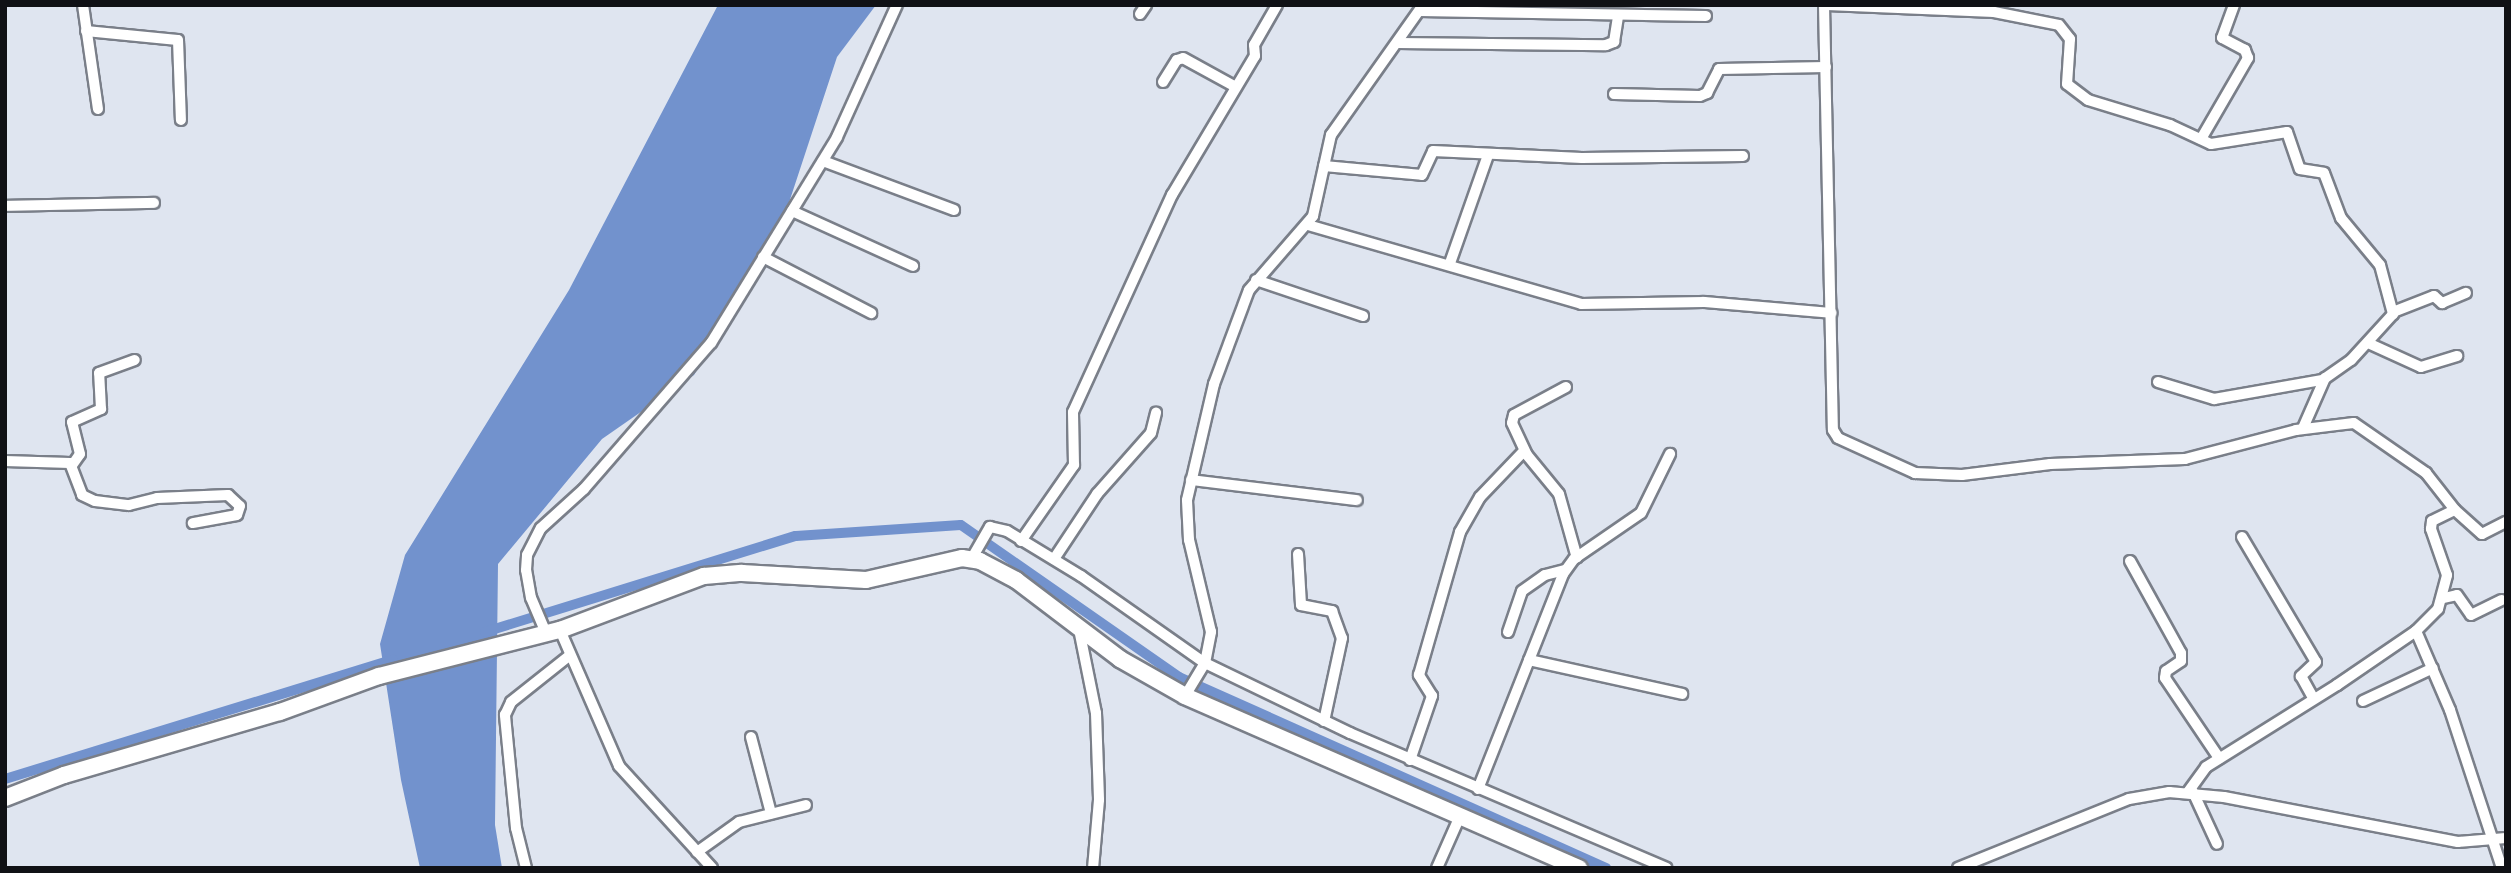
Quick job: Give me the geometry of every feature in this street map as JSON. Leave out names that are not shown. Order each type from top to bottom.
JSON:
[{"type":"street","points":[[83,5],[98,109]]},
{"type":"street","points":[[712,868],[619,765],[570,655],[550,632],[531,598],[526,570],[527,555],[541,528],[584,489],[640,420],[698,360],[847,120],[897,5]]},
{"type":"street","points":[[1021,541],[1074,465],[1073,412],[1172,195],[1236,87],[1278,5]]},
{"type":"street","points":[[2393,312],[2382,268],[2342,218],[2324,173],[2300,169],[2287,132],[2215,145],[2073,92],[2066,69],[2070,40],[2064,27],[1994,12],[1826,5],[1836,436],[1920,474],[2185,459],[2303,428],[2358,425],[2426,473],[2455,510],[2482,534],[2506,523]]},
{"type":"street","points":[[2201,139],[2248,58],[2245,50],[2222,38],[2234,5]]},
{"type":"street","points":[[1187,692],[1205,663],[1211,632],[1189,540],[1191,480],[1214,384],[1256,280],[1308,225],[1317,205],[1331,135],[1421,8],[1550,10],[1618,16],[1706,16]]},
{"type":"street","points":[[1398,43],[1606,45],[1614,42],[1618,16]]},
{"type":"street","points":[[86,31],[178,40],[181,120]]},
{"type":"street","points":[[1164,82],[1181,58],[1236,87]]},
{"type":"street","points":[[1614,94],[1700,96],[1707,93],[1719,69],[1826,67]]},
{"type":"street","points":[[1324,166],[1419,176],[1425,173],[1433,151],[1488,155],[1743,156]]},
{"type":"street","points":[[1450,263],[1488,155]]},
{"type":"street","points":[[823,161],[954,210]]},
{"type":"street","points":[[5,206],[154,203]]},
{"type":"street","points":[[792,211],[913,266]]},
{"type":"street","points":[[1308,225],[1450,263],[1581,304],[1704,302],[1832,313]]},
{"type":"street","points":[[763,257],[871,313]]},
{"type":"street","points":[[1256,280],[1363,316]]},
{"type":"street","points":[[2158,382],[2214,399],[2322,380],[2368,343],[2393,312],[2434,296],[2442,303],[2466,293]]},
{"type":"street","points":[[2368,343],[2419,366],[2457,356]]},
{"type":"street","points":[[73,464],[80,454],[73,418],[98,411],[103,404],[97,376],[135,360]]},
{"type":"street","points":[[2303,428],[2322,380]]},
{"type":"street","points":[[1566,387],[1512,418],[1524,451],[1559,494],[1577,558]]},
{"type":"street","points":[[1054,559],[1097,494],[1151,433],[1156,413]]},
{"type":"street","points":[[1410,760],[1432,696],[1419,675],[1460,531],[1480,497],[1524,451]]},
{"type":"street","points":[[1478,789],[1565,570],[1577,558],[1641,513],[1670,454]]},
{"type":"street","points":[[5,461],[73,464]]},
{"type":"street","points":[[73,464],[85,498],[129,505],[157,498],[228,495],[240,506],[237,515],[193,523]]},
{"type":"street","points":[[1191,480],[1357,500]]},
{"type":"street","points":[[2190,788],[2219,758],[2416,631],[2444,598],[2447,575],[2430,524],[2455,510]]},
{"type":"street","points":[[5,799],[64,775],[280,712],[379,676],[550,632],[713,575],[866,580],[975,551],[986,531],[998,528],[1054,559],[1205,663],[1410,760],[1666,868]]},
{"type":"street","points":[[2242,537],[2316,662],[2301,676],[2314,699]]},
{"type":"street","points":[[975,551],[1137,671],[1579,868]]},
{"type":"street","points":[[1298,554],[1298,600],[1309,610],[1332,611],[1342,638],[1324,720]]},
{"type":"street","points":[[2130,561],[2181,653],[2181,661],[2166,671],[2165,678],[2219,758]]},
{"type":"street","points":[[1508,632],[1522,591],[1545,575],[1565,570]]},
{"type":"street","points":[[2444,598],[2457,595],[2471,615],[2502,600]]},
{"type":"street","points":[[1079,629],[1096,713],[1099,800],[1093,868]]},
{"type":"street","points":[[2416,631],[2433,668],[2499,848],[2502,868]]},
{"type":"street","points":[[526,868],[516,828],[505,715],[511,702],[570,655]]},
{"type":"street","points":[[1529,660],[1682,694]]},
{"type":"street","points":[[2363,701],[2433,668]]},
{"type":"street","points":[[751,737],[771,813]]},
{"type":"street","points":[[2190,788],[2217,844]]},
{"type":"street","points":[[1958,868],[2129,799],[2190,788],[2499,848]]},
{"type":"street","points":[[697,852],[739,822],[806,805]]},
{"type":"street","points":[[1437,868],[1460,816]]},
{"type":"street","points":[[2499,848],[2506,838]]},
{"type":"water","points":[[718,5],[876,5],[837,57],[776,242],[694,375],[602,439],[498,564],[495,825],[502,868],[420,868],[401,780],[380,644],[405,555],[569,290]]},
{"type":"waterway","points":[[485,632],[796,536],[961,525],[1179,677],[1606,868]]},
{"type":"waterway","points":[[5,779],[393,660]]}]
